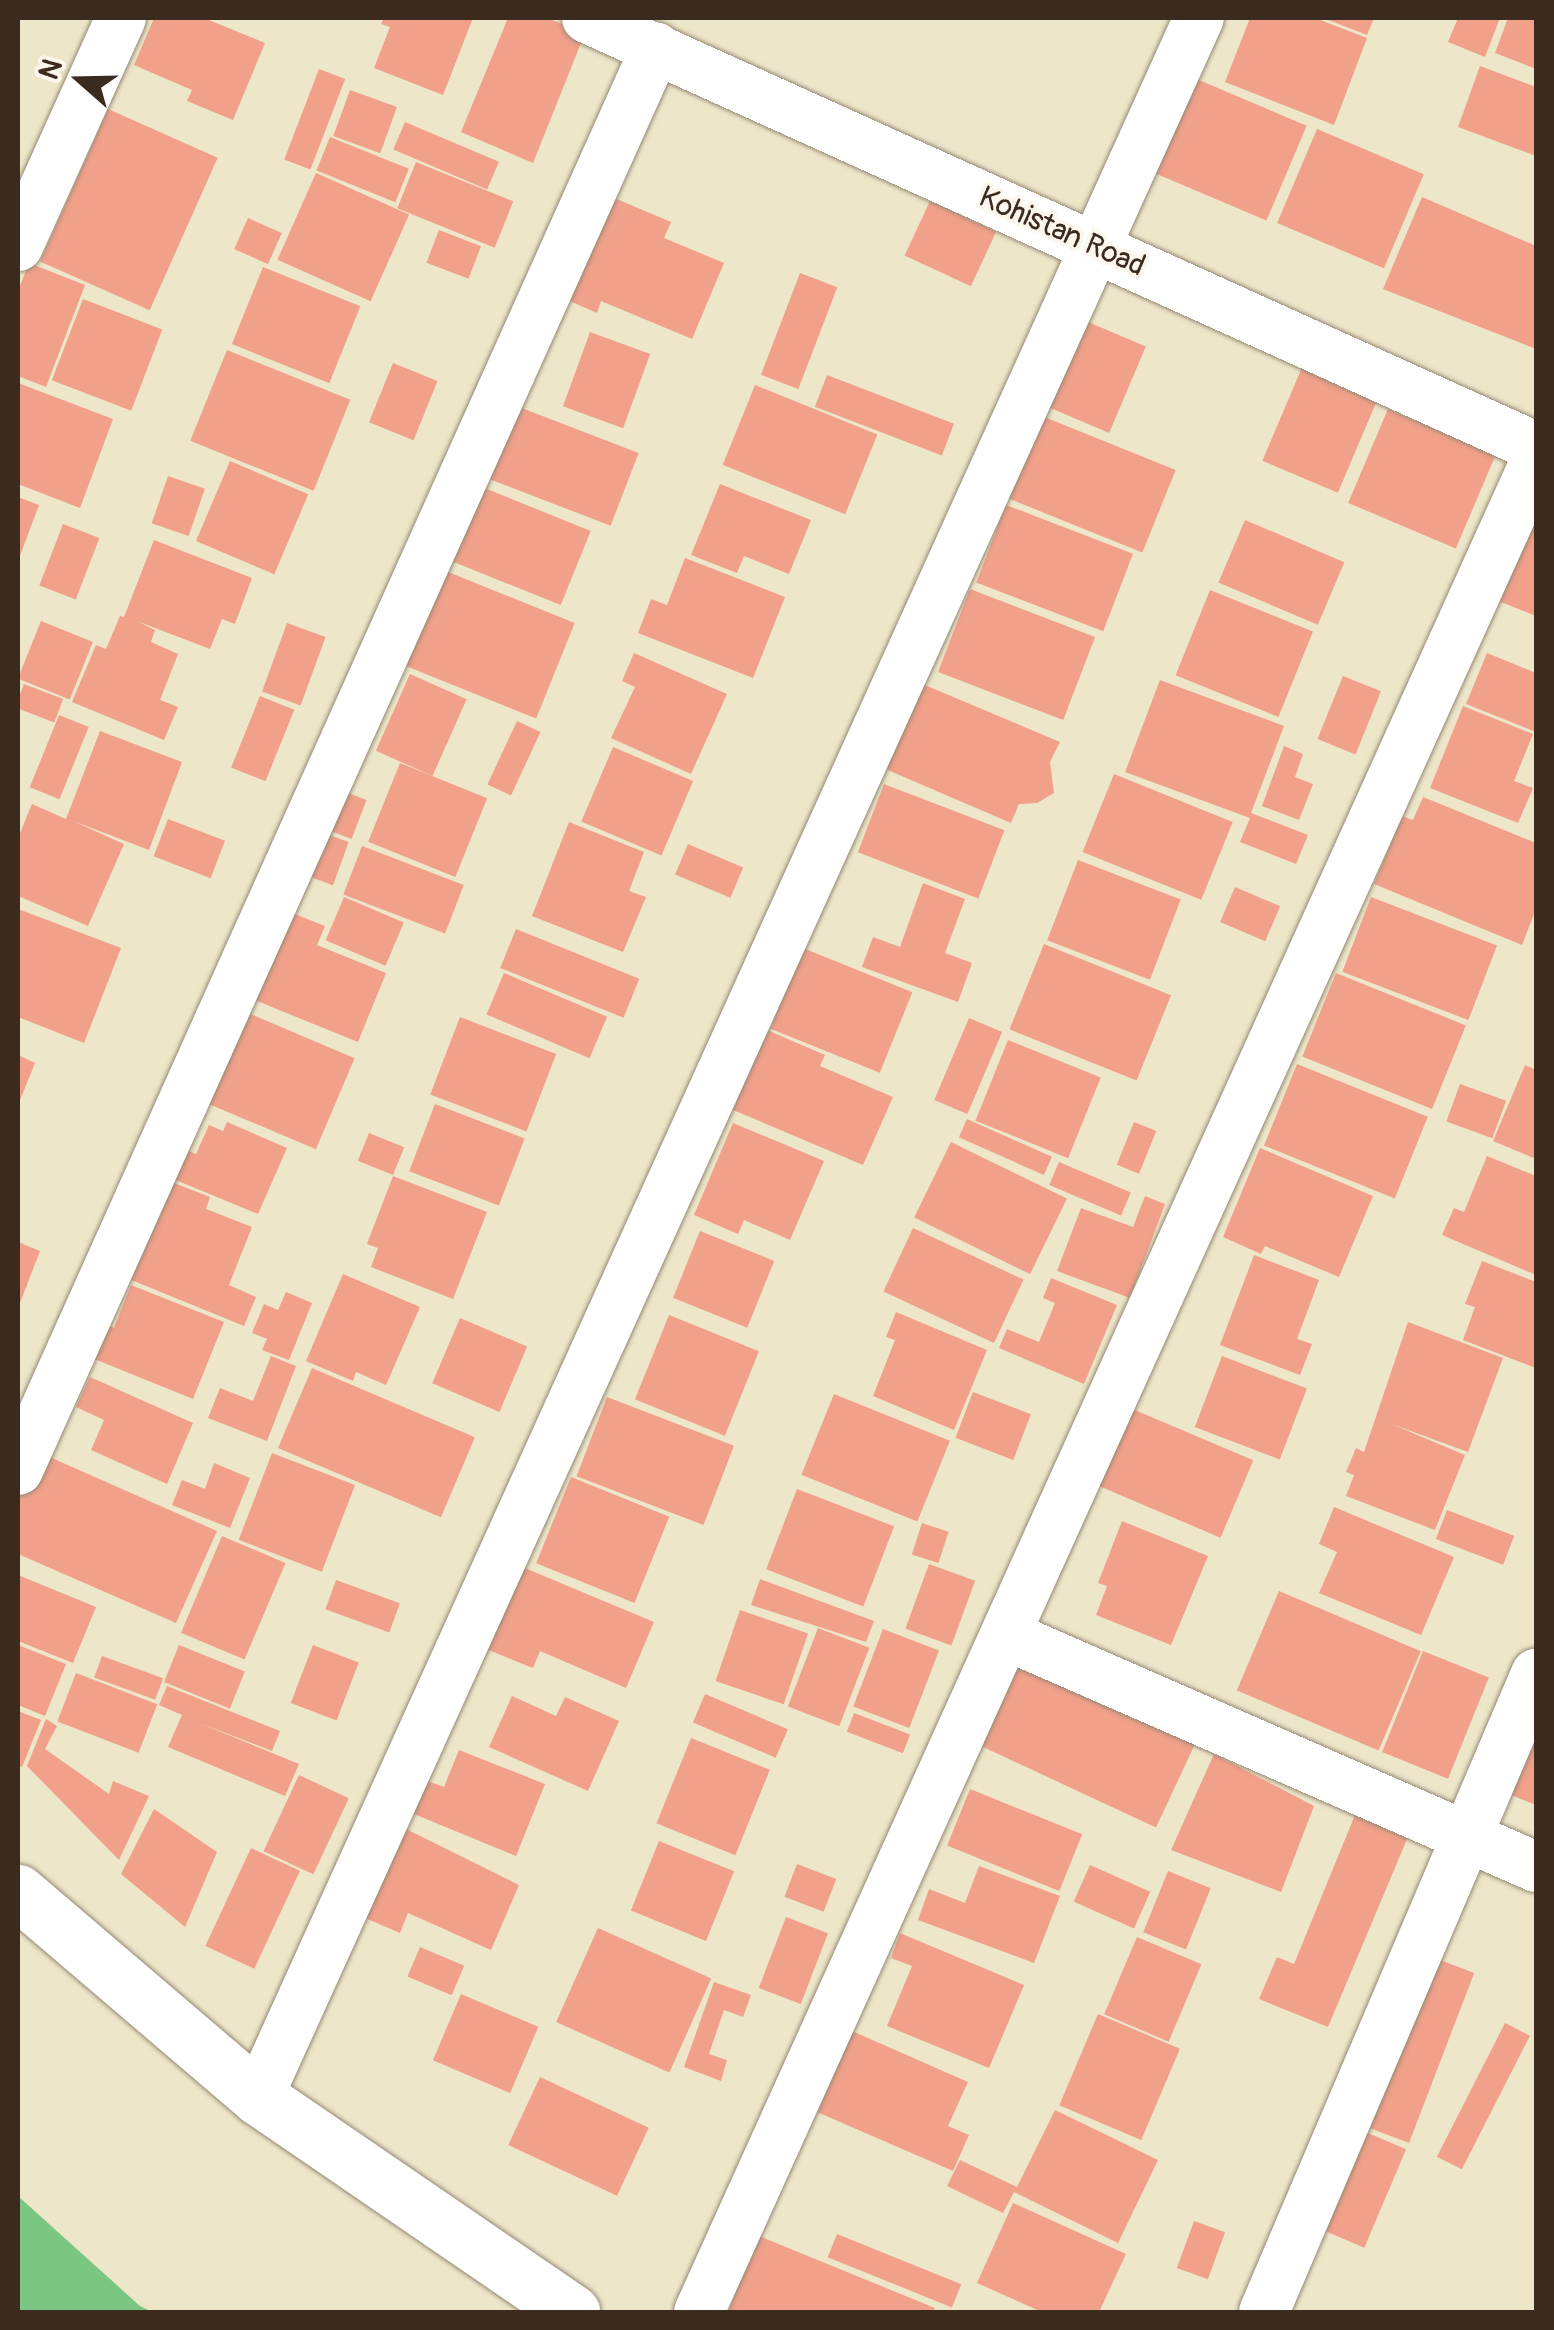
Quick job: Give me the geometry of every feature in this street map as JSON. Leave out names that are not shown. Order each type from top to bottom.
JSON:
[{"type":"main road","points":[[18,1892],[258,2098],[572,2312]]},
{"type":"street","points":[[18,246],[122,18]]},
{"type":"street","name":"Kohistan Road","points":[[587,18],[1536,447]]},
{"type":"street","points":[[258,2098],[1199,18]]},
{"type":"street","points":[[18,1470],[656,48]]},
{"type":"street","points":[[698,2312],[1536,460]]},
{"type":"street","points":[[1006,1635],[1536,1867]]},
{"type":"street","points":[[1264,2312],[1536,1674]]},
{"type":"green space","points":[[18,2196],[140,2306],[152,2312],[18,2312]]},
{"type":"building","points":[[154,18],[204,18],[265,43],[233,120],[187,101],[192,90],[134,65]]},
{"type":"building","points":[[384,18],[473,18],[443,95],[374,68],[390,27],[381,24]]},
{"type":"building","points":[[508,18],[547,18],[585,33],[533,163],[461,132]]},
{"type":"building","points":[[1250,18],[1315,18],[1367,38],[1334,125],[1225,82]]},
{"type":"building","points":[[1323,18],[1374,18],[1367,35]]},
{"type":"building","points":[[1458,18],[1500,18],[1485,57],[1448,42]]},
{"type":"building","points":[[1508,18],[1536,18],[1536,69],[1495,53]]},
{"type":"building","points":[[1480,66],[1536,87],[1536,156],[1458,127]]},
{"type":"building","points":[[319,69],[345,79],[310,170],[284,160]]},
{"type":"building","points":[[1187,75],[1307,126],[1266,221],[1147,170]]},
{"type":"building","points":[[350,90],[397,107],[380,153],[333,136]]},
{"type":"building","points":[[108,109],[218,158],[150,310],[40,262]]},
{"type":"building","points":[[405,122],[499,162],[487,189],[393,150]]},
{"type":"building","points":[[1317,129],[1424,174],[1384,268],[1277,223]]},
{"type":"building","points":[[330,137],[409,169],[395,202],[317,170]]},
{"type":"building","points":[[416,162],[513,201],[495,248],[397,208]]},
{"type":"building","points":[[316,173],[409,214],[371,301],[277,260]]},
{"type":"building","points":[[600,192],[671,222],[664,238],[724,263],[692,339],[601,301],[597,313],[558,296]]},
{"type":"building","points":[[1422,197],[1536,246],[1536,349],[1383,289]]},
{"type":"building","points":[[930,201],[996,232],[971,286],[905,255]]},
{"type":"building","points":[[248,218],[282,233],[268,264],[234,249]]},
{"type":"building","points":[[439,230],[481,246],[468,279],[426,263]]},
{"type":"building","points":[[29,263],[85,285],[46,387],[18,376],[18,291]]},
{"type":"building","points":[[263,267],[360,306],[329,383],[232,344]]},
{"type":"building","points":[[800,273],[837,287],[798,389],[761,375]]},
{"type":"building","points":[[83,299],[162,329],[131,411],[52,380]]},
{"type":"building","points":[[1086,321],[1146,346],[1109,433],[1049,408]]},
{"type":"building","points":[[590,332],[650,354],[623,428],[563,406]]},
{"type":"building","points":[[227,350],[350,400],[314,491],[190,441]]},
{"type":"building","points":[[393,363],[438,381],[414,440],[369,422]]},
{"type":"building","points":[[1303,365],[1378,397],[1338,493],[1262,461]]},
{"type":"building","points":[[827,375],[954,424],[942,455],[815,407]]},
{"type":"building","points":[[18,383],[113,419],[80,508],[18,484]]},
{"type":"building","points":[[755,385],[877,434],[845,514],[723,465]]},
{"type":"building","points":[[506,402],[639,453],[611,526],[478,475]]},
{"type":"building","points":[[1388,409],[1496,455],[1456,549],[1348,503]]},
{"type":"building","points":[[1032,412],[1176,470],[1142,553],[999,495]]},
{"type":"building","points":[[230,461],[308,494],[274,574],[196,541]]},
{"type":"building","points":[[168,476],[205,489],[189,536],[152,523]]},
{"type":"building","points":[[472,483],[591,531],[561,605],[442,557]]},
{"type":"building","points":[[720,484],[811,520],[789,574],[744,556],[737,573],[691,555]]},
{"type":"building","points":[[18,497],[39,505],[18,561]]},
{"type":"building","points":[[1536,501],[1536,616],[1496,600]]},
{"type":"building","points":[[1006,505],[1133,554],[1103,631],[976,582]]},
{"type":"building","points":[[1245,520],[1344,562],[1318,625],[1218,583]]},
{"type":"building","points":[[63,524],[99,538],[76,600],[39,586]]},
{"type":"building","points":[[154,540],[252,578],[235,624],[222,619],[210,649],[137,621],[155,630],[151,642],[178,654],[160,700],[178,707],[164,740],[72,702],[96,645],[106,649],[120,616],[124,617]]},
{"type":"building","points":[[685,558],[785,597],[753,678],[638,633],[651,599],[667,605]]},
{"type":"building","points":[[431,565],[575,623],[536,719],[392,660]]},
{"type":"building","points":[[970,589],[1095,637],[1063,720],[938,672]]},
{"type":"building","points":[[1210,590],[1313,632],[1278,717],[1176,675]]},
{"type":"building","points":[[41,621],[93,642],[70,699],[18,679]]},
{"type":"building","points":[[287,623],[326,637],[301,706],[262,692]]},
{"type":"building","points":[[634,653],[727,694],[691,774],[611,738],[635,687],[622,681]]},
{"type":"building","points":[[1487,653],[1536,673],[1536,732],[1466,704]]},
{"type":"building","points":[[410,674],[467,699],[432,776],[376,751]]},
{"type":"building","points":[[1343,676],[1381,691],[1356,754],[1318,739]]},
{"type":"building","points":[[1160,680],[1284,726],[1251,813],[1308,835],[1296,864],[1240,842],[1250,818],[1125,772]]},
{"type":"building","points":[[920,683],[1060,742],[1050,762],[1054,793],[1037,803],[1019,804],[1011,823],[883,768]]},
{"type":"building","points":[[24,684],[63,699],[54,722],[18,708]]},
{"type":"building","points":[[260,696],[294,710],[265,781],[231,767]]},
{"type":"building","points":[[1463,706],[1533,734],[1514,781],[1533,788],[1518,823],[1430,788]]},
{"type":"building","points":[[59,715],[89,727],[59,799],[30,787]]},
{"type":"building","points":[[517,721],[541,732],[511,795],[487,784]]},
{"type":"building","points":[[100,731],[182,762],[149,850],[73,821],[124,844],[88,926],[18,896],[18,838],[32,804],[66,819]]},
{"type":"building","points":[[1284,746],[1303,754],[1295,777],[1313,784],[1299,820],[1262,806]]},
{"type":"building","points":[[613,747],[693,781],[661,856],[581,822]]},
{"type":"building","points":[[400,763],[487,798],[455,877],[368,842]]},
{"type":"building","points":[[1114,774],[1233,822],[1201,900],[1083,852]]},
{"type":"building","points":[[884,784],[1004,830],[978,898],[858,852]]},
{"type":"building","points":[[333,787],[367,800],[352,839],[318,826]]},
{"type":"building","points":[[1423,797],[1536,843],[1536,909],[1522,945],[1374,884],[1402,816],[1413,820]]},
{"type":"building","points":[[168,819],[225,841],[211,878],[154,856]]},
{"type":"building","points":[[569,822],[644,852],[629,891],[646,897],[623,952],[532,916]]},
{"type":"building","points":[[313,829],[349,842],[333,885],[297,872]]},
{"type":"building","points":[[688,844],[743,867],[730,898],[675,874]]},
{"type":"building","points":[[362,846],[464,885],[445,934],[343,895]]},
{"type":"building","points":[[1078,860],[1181,899],[1150,980],[1047,940]]},
{"type":"building","points":[[923,883],[965,899],[945,953],[972,963],[958,1002],[862,967],[873,937],[900,947]]},
{"type":"building","points":[[1235,887],[1280,906],[1265,941],[1220,922]]},
{"type":"building","points":[[344,897],[404,922],[385,966],[326,940]]},
{"type":"building","points":[[1371,897],[1497,945],[1468,1020],[1342,972]]},
{"type":"building","points":[[18,909],[121,948],[84,1043],[18,1017]]},
{"type":"building","points":[[282,909],[325,926],[317,945],[386,973],[358,1042],[247,997]]},
{"type":"building","points":[[516,929],[639,979],[624,1018],[500,968]]},
{"type":"building","points":[[1044,944],[1171,995],[1137,1081],[1010,1029]]},
{"type":"building","points":[[803,948],[912,992],[880,1073],[770,1029]]},
{"type":"building","points":[[504,973],[607,1017],[590,1058],[486,1014]]},
{"type":"building","points":[[1336,973],[1466,1025],[1432,1109],[1302,1056]]},
{"type":"building","points":[[234,1007],[355,1058],[316,1149],[195,1098]]},
{"type":"building","points":[[460,1017],[556,1054],[526,1131],[430,1094]]},
{"type":"building","points":[[969,1018],[1002,1032],[967,1114],[934,1100]]},
{"type":"building","points":[[767,1030],[825,1055],[820,1066],[893,1097],[863,1165],[733,1110]]},
{"type":"building","points":[[1008,1040],[1101,1077],[1068,1158],[975,1121]]},
{"type":"building","points":[[18,1055],[35,1063],[18,1105]]},
{"type":"building","points":[[1297,1064],[1428,1117],[1395,1198],[1264,1146]]},
{"type":"building","points":[[1525,1065],[1536,1070],[1536,1159],[1493,1141]]},
{"type":"building","points":[[1460,1084],[1506,1101],[1492,1138],[1446,1122]]},
{"type":"building","points":[[435,1104],[525,1138],[499,1206],[409,1171]]},
{"type":"building","points":[[967,1119],[1052,1157],[1044,1175],[959,1137]]},
{"type":"building","points":[[227,1122],[287,1148],[258,1214],[166,1176],[178,1147],[196,1154],[209,1125],[223,1131]]},
{"type":"building","points":[[1134,1122],[1156,1131],[1139,1174],[1117,1165]]},
{"type":"building","points":[[733,1123],[824,1161],[790,1240],[744,1220],[738,1234],[694,1215]]},
{"type":"building","points":[[369,1133],[404,1147],[393,1175],[358,1161]]},
{"type":"building","points":[[951,1142],[1067,1199],[1030,1274],[914,1217]]},
{"type":"building","points":[[1260,1148],[1373,1196],[1339,1277],[1265,1246],[1261,1254],[1223,1237]]},
{"type":"building","points":[[1487,1156],[1536,1176],[1536,1275],[1442,1235],[1454,1208],[1464,1212]]},
{"type":"building","points":[[1059,1162],[1131,1192],[1121,1215],[1049,1185]]},
{"type":"building","points":[[393,1176],[487,1212],[453,1299],[371,1267],[378,1248],[367,1244]]},
{"type":"building","points":[[159,1177],[210,1197],[206,1209],[252,1227],[229,1285],[256,1297],[244,1326],[119,1275]]},
{"type":"building","points":[[1145,1196],[1165,1204],[1130,1298],[1057,1271],[1081,1208],[1133,1227]]},
{"type":"building","points":[[913,1228],[1024,1280],[994,1343],[883,1291]]},
{"type":"building","points":[[700,1231],[774,1261],[747,1328],[673,1298]]},
{"type":"building","points":[[18,1242],[40,1251],[18,1308]]},
{"type":"building","points":[[1254,1255],[1319,1280],[1297,1339],[1312,1344],[1300,1375],[1220,1345]]},
{"type":"building","points":[[1482,1261],[1536,1282],[1536,1368],[1463,1340],[1475,1307],[1465,1304]]},
{"type":"building","points":[[343,1274],[420,1307],[386,1385],[356,1372],[353,1381],[306,1361]]},
{"type":"building","points":[[1051,1278],[1117,1305],[1084,1384],[999,1348],[1007,1329],[1039,1342],[1055,1303],[1043,1298]]},
{"type":"building","points":[[131,1285],[224,1322],[193,1399],[82,1354],[96,1320],[114,1328]]},
{"type":"building","points":[[286,1292],[312,1303],[289,1360],[262,1350],[267,1339],[252,1333],[264,1304],[278,1310]]},
{"type":"building","points":[[896,1312],[987,1350],[954,1430],[873,1396],[895,1340],[886,1337]]},
{"type":"building","points":[[669,1315],[759,1351],[725,1436],[635,1399]]},
{"type":"building","points":[[460,1318],[527,1347],[499,1412],[432,1383]]},
{"type":"building","points":[[1408,1322],[1503,1358],[1468,1452],[1389,1423],[1465,1455],[1435,1530],[1346,1496],[1354,1475],[1346,1472],[1356,1448],[1364,1452]]},
{"type":"building","points":[[271,1356],[296,1366],[267,1441],[208,1418],[220,1388],[253,1401]]},
{"type":"building","points":[[1222,1356],[1307,1389],[1280,1460],[1195,1427]]},
{"type":"building","points":[[312,1368],[475,1437],[441,1517],[278,1448]]},
{"type":"building","points":[[90,1377],[193,1423],[167,1484],[91,1450],[104,1420],[76,1407]]},
{"type":"building","points":[[973,1392],[1031,1414],[1013,1460],[955,1438]]},
{"type":"building","points":[[834,1394],[950,1441],[917,1521],[801,1475]]},
{"type":"building","points":[[607,1397],[734,1446],[704,1525],[577,1476]]},
{"type":"building","points":[[1130,1408],[1253,1460],[1221,1538],[1097,1485]]},
{"type":"building","points":[[36,1451],[217,1531],[176,1623],[18,1554],[18,1492]]},
{"type":"building","points":[[272,1453],[355,1485],[322,1572],[239,1540]]},
{"type":"building","points":[[214,1463],[250,1478],[230,1528],[172,1505],[182,1480],[205,1489]]},
{"type":"building","points":[[571,1477],[669,1517],[634,1603],[536,1563]]},
{"type":"building","points":[[797,1489],[894,1526],[863,1607],[766,1569]]},
{"type":"building","points":[[1334,1507],[1454,1557],[1421,1635],[1319,1593],[1337,1552],[1319,1544]]},
{"type":"building","points":[[1447,1510],[1514,1536],[1503,1565],[1436,1539]]},
{"type":"building","points":[[1122,1521],[1208,1556],[1171,1645],[1096,1615],[1107,1586],[1098,1583]]},
{"type":"building","points":[[922,1523],[949,1532],[938,1563],[912,1554]]},
{"type":"building","points":[[222,1536],[286,1563],[244,1660],[181,1633]]},
{"type":"building","points":[[929,1564],[975,1581],[951,1646],[905,1629]]},
{"type":"building","points":[[520,1566],[654,1622],[626,1688],[540,1651],[533,1668],[486,1649]]},
{"type":"building","points":[[18,1575],[96,1607],[73,1663],[18,1641]]},
{"type":"building","points":[[760,1579],[874,1621],[866,1642],[751,1605]]},
{"type":"building","points":[[336,1580],[400,1603],[389,1632],[325,1609]]},
{"type":"building","points":[[1279,1591],[1421,1651],[1379,1751],[1237,1690]]},
{"type":"building","points":[[740,1610],[808,1633],[784,1704],[716,1681]]},
{"type":"building","points":[[818,1628],[869,1648],[839,1726],[788,1706]]},
{"type":"building","points":[[883,1629],[939,1651],[909,1728],[853,1706]]},
{"type":"building","points":[[18,1645],[66,1664],[45,1716],[18,1705]]},
{"type":"building","points":[[179,1645],[245,1672],[230,1709],[164,1682]]},
{"type":"building","points":[[313,1645],[359,1663],[337,1720],[291,1703]]},
{"type":"building","points":[[1423,1651],[1489,1678],[1448,1779],[1382,1752]]},
{"type":"building","points":[[102,1656],[163,1678],[155,1700],[94,1678]]},
{"type":"building","points":[[1019,1660],[1196,1742],[1156,1828],[979,1745]]},
{"type":"building","points":[[76,1673],[157,1704],[139,1753],[57,1722]]},
{"type":"building","points":[[167,1686],[280,1731],[272,1751],[199,1723],[299,1764],[285,1796],[168,1747],[182,1715],[159,1705]]},
{"type":"building","points":[[705,1694],[788,1729],[776,1758],[693,1723]]},
{"type":"building","points":[[512,1696],[556,1716],[565,1697],[619,1721],[588,1791],[489,1747]]},
{"type":"building","points":[[18,1711],[41,1720],[22,1767],[18,1765]]},
{"type":"building","points":[[854,1713],[910,1735],[903,1753],[847,1732]]},
{"type":"building","points":[[46,1719],[57,1726],[45,1749],[109,1794],[113,1781],[149,1796],[119,1860],[27,1766]]},
{"type":"building","points":[[1536,1731],[1536,1805],[1511,1795]]},
{"type":"building","points":[[691,1738],[770,1770],[735,1855],[657,1823]]},
{"type":"building","points":[[459,1750],[545,1784],[516,1856],[409,1812],[422,1779],[444,1787]]},
{"type":"building","points":[[1214,1754],[1314,1806],[1281,1892],[1171,1850]]},
{"type":"building","points":[[299,1775],[349,1798],[313,1874],[264,1851]]},
{"type":"building","points":[[970,1789],[1082,1834],[1059,1891],[947,1846]]},
{"type":"building","points":[[154,1809],[217,1852],[185,1927],[121,1874]]},
{"type":"building","points":[[1357,1810],[1410,1832],[1328,2027],[1259,1999],[1277,1957],[1294,1964]]},
{"type":"building","points":[[398,1825],[519,1885],[491,1950],[408,1913],[400,1933],[358,1915]]},
{"type":"building","points":[[659,1841],[734,1871],[706,1941],[631,1911]]},
{"type":"building","points":[[251,1848],[300,1871],[254,1969],[205,1946]]},
{"type":"building","points":[[797,1864],[836,1879],[824,1912],[784,1897]]},
{"type":"building","points":[[1090,1865],[1150,1892],[1134,1928],[1074,1902]]},
{"type":"building","points":[[979,1866],[1060,1896],[1034,1963],[918,1920],[929,1889],[965,1903]]},
{"type":"building","points":[[1168,1871],[1211,1888],[1186,1949],[1143,1932]]},
{"type":"building","points":[[786,1917],[828,1933],[801,2004],[759,1988]]},
{"type":"building","points":[[598,1928],[711,1978],[669,2073],[556,2022]]},
{"type":"building","points":[[900,1933],[1024,1985],[989,2068],[887,2026],[912,1966],[891,1958]]},
{"type":"building","points":[[1137,1937],[1201,1964],[1169,2042],[1104,2014]]},
{"type":"building","points":[[420,1947],[464,1966],[452,1995],[407,1976]]},
{"type":"building","points":[[1435,1958],[1474,1973],[1409,2143],[1370,2128]]},
{"type":"building","points":[[714,1982],[751,1995],[743,2017],[724,2010],[709,2054],[727,2060],[721,2081],[684,2067]]},
{"type":"building","points":[[461,1994],[538,2027],[510,2093],[433,2060]]},
{"type":"building","points":[[1098,2014],[1180,2049],[1141,2140],[1059,2105]]},
{"type":"building","points":[[1505,2023],[1530,2036],[1462,2169],[1437,2157]]},
{"type":"building","points":[[852,2031],[968,2082],[948,2126],[969,2135],[953,2171],[817,2112]]},
{"type":"building","points":[[540,2077],[649,2128],[617,2196],[508,2145]]},
{"type":"building","points":[[1055,2110],[1158,2160],[1118,2243],[1014,2192],[1003,2213],[947,2186],[960,2160],[1017,2187]]},
{"type":"building","points":[[1361,2130],[1406,2149],[1364,2248],[1319,2228]]},
{"type":"building","points":[[1013,2203],[1126,2254],[1099,2312],[1042,2312],[977,2283]]},
{"type":"building","points":[[1194,2221],[1225,2232],[1208,2279],[1177,2268]]},
{"type":"building","points":[[837,2234],[961,2284],[952,2307],[828,2257]]},
{"type":"building","points":[[759,2236],[935,2308],[933,2312],[728,2312]]}]
